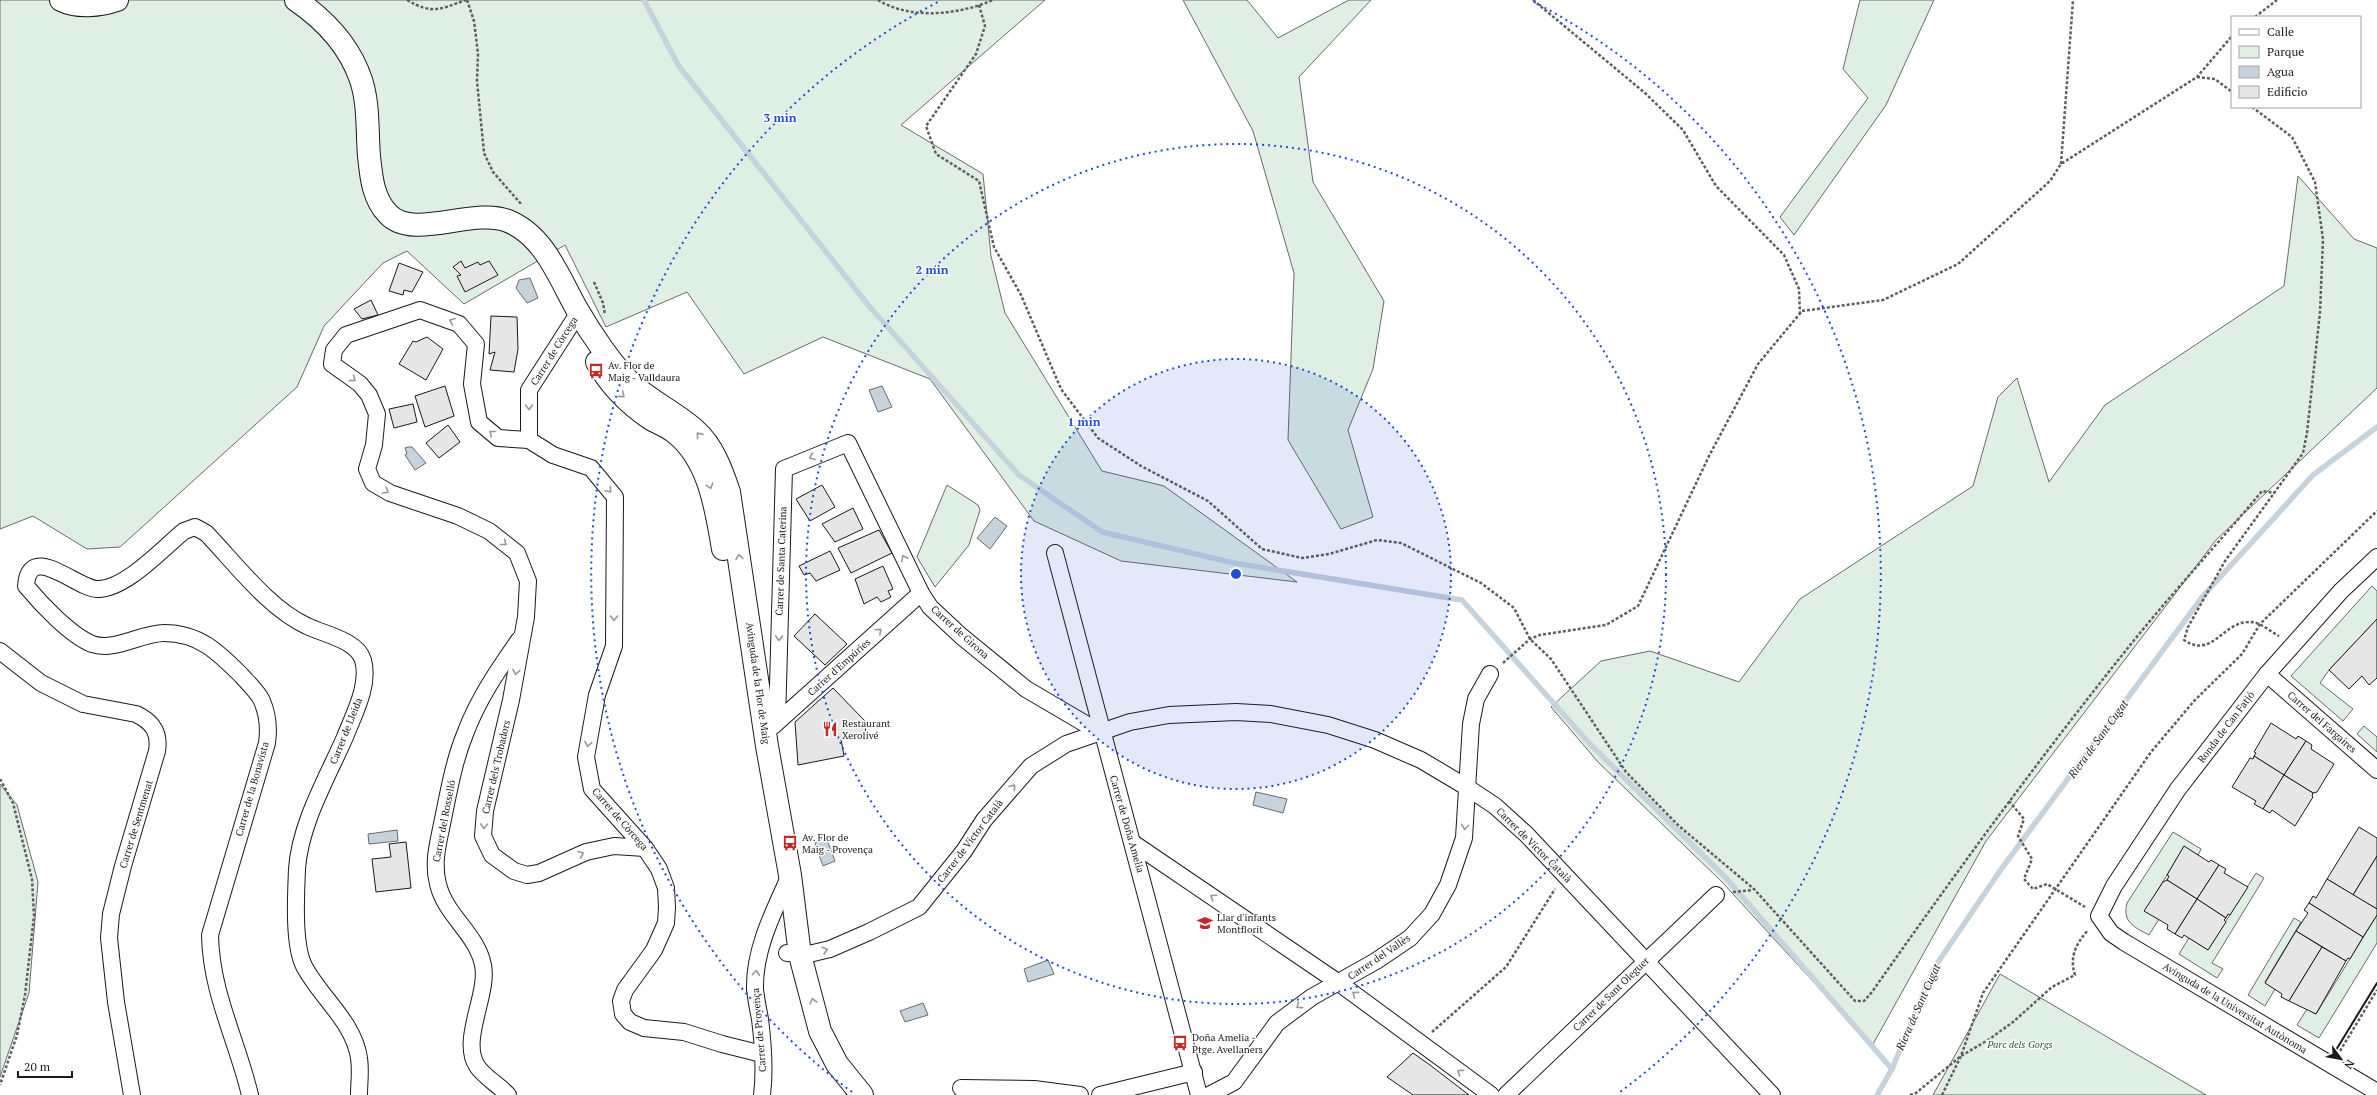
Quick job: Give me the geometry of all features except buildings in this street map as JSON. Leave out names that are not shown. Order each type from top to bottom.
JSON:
[{"type":"street","points":[[60,0],[70,5],[106,4],[117,0]]},
{"type":"street","points":[[296,0],[330,29],[351,57],[362,82],[370,170],[375,192],[388,215],[398,222],[411,225],[515,214]]},
{"type":"street","name":"Avinguda de la Flor de Maig","points":[[515,214],[531,236],[550,257],[579,312],[630,382],[643,394],[697,432],[719,465],[729,492],[790,876],[793,954]]},
{"type":"street","points":[[523,633],[526,617],[528,581],[517,553],[483,528],[458,516],[390,493],[373,483],[367,469],[374,445],[377,414],[369,395],[360,384],[332,364],[334,350],[346,335],[420,310],[459,324],[476,344],[472,384],[479,422],[498,438],[529,440]]},
{"type":"street","name":"Carrer de Còrcega","points":[[579,312],[529,390],[529,440],[553,455],[590,468],[615,497],[614,646],[597,695],[586,757],[592,789],[645,848],[659,869],[666,888],[666,923],[654,950],[625,990],[621,1001],[623,1014],[630,1022],[644,1028],[684,1032],[722,1044],[762,1054]]},
{"type":"street","name":"Carrer de Santa Caterina","points":[[766,731],[784,469],[848,443]]},
{"type":"street","name":"Carrer de Girona","points":[[848,443],[921,593],[930,607],[961,636],[1026,689],[1101,733]]},
{"type":"street","name":"Carrer de Lleida","points":[[29,573],[36,568],[50,567],[88,586],[97,588],[111,587],[129,577],[184,530],[195,527],[206,533],[271,601],[288,615],[306,626],[347,643],[356,649],[363,658],[364,681],[358,704],[304,833],[297,869],[297,922],[301,957],[313,981],[351,1034],[359,1058],[359,1095]]},
{"type":"street","name":"Carrer de Doña Amelia","points":[[1054,553],[1101,733],[1133,843],[1199,1095]]},
{"type":"street","name":"Ronda de Can Fatjó","points":[[2100,916],[2114,886],[2178,789],[2267,674],[2294,642],[2341,591],[2377,557]]},
{"type":"street","name":"Carrer de la Bonavista","points":[[29,573],[26,586],[31,592],[72,631],[93,644],[116,644],[161,633],[188,636],[216,650],[262,700],[267,718],[267,743],[210,935],[210,960],[215,984],[250,1095]]},
{"type":"street","name":"Carrer d'Empúries","points":[[766,731],[921,593]]},
{"type":"street","name":"Carrer dels Trobadors","points":[[523,633],[511,700],[485,811],[483,836],[492,855],[508,867],[526,875],[538,873],[586,852],[614,846],[645,848]]},
{"type":"street","name":"Carrer del Rosselló","points":[[508,1095],[477,1066],[472,1045],[484,980],[484,966],[480,953],[467,930],[441,894],[435,865],[451,779],[464,734],[487,686],[523,633]]},
{"type":"street","name":"Carrer de Sentmenat","points":[[0,651],[42,683],[82,704],[136,714],[144,718],[157,731],[159,740],[158,751],[123,866],[111,914],[110,932],[116,1002],[132,1095]]},
{"type":"street","name":"Carrer del Vallès","points":[[1209,1095],[1234,1082],[1277,1023],[1312,997],[1340,983],[1410,938],[1432,914],[1448,885],[1464,838],[1471,724],[1476,699],[1490,674]]},
{"type":"street","name":"Carrer del Fargaires","points":[[2267,674],[2377,770]]},
{"type":"street","name":"Carrer de Víctor Català","points":[[793,954],[830,949],[869,932],[919,907],[964,851],[984,820],[1031,766],[1066,744],[1130,722],[1169,715],[1236,712],[1271,714],[1328,725],[1375,740],[1421,760],[1495,806],[1646,960],[1772,1095]]},
{"type":"street","name":"Avinguda de la Flor de Maig","points":[[766,731],[779,899],[793,954],[803,1020],[820,1060],[853,1093]]},
{"type":"street","points":[[1133,843],[1340,983],[1491,1095]]},
{"type":"street","name":"Carrer de Provença","points":[[762,1095],[764,1081],[755,989],[757,967],[764,935],[790,876]]},
{"type":"street","name":"Carrer de Sant Oleguer","points":[[1506,1095],[1646,960],[1716,895]]},
{"type":"street","name":"Avinguda de la Universitat Autònoma","points":[[2100,916],[2111,933],[2124,942],[2377,1092]]},
{"type":"street","points":[[1100,1095],[1194,1072]]},
{"type":"street","points":[[961,1088],[1034,1089],[1080,1095]]},
{"type":"path","points":[[407,0],[426,10],[442,9],[467,0],[474,21],[478,54],[478,81],[484,153],[515,214]]},
{"type":"path","points":[[878,0],[902,10],[921,13],[943,12],[979,5],[993,0]]},
{"type":"path","points":[[1533,0],[1645,93],[1683,130],[1716,186],[1784,255],[1799,290],[1800,315]]},
{"type":"path","points":[[2061,164],[2073,0]]},
{"type":"path","points":[[2256,16],[2277,0]]},
{"type":"path","points":[[979,5],[985,26],[976,54],[926,126],[936,154],[979,181],[994,247],[1021,295],[1061,390],[1098,438],[1141,466],[1208,501],[1262,549],[1302,558],[1329,554],[1377,540],[1401,543],[1481,583],[1514,608],[1530,639],[1551,659],[1626,772],[1679,826],[1754,890],[1855,1001],[1864,1001],[2009,801],[2128,647],[2218,545],[2262,491],[2275,493]]},
{"type":"path","points":[[1490,674],[1530,639],[1540,635],[1606,625],[1638,606],[1709,456],[1758,364],[1802,311],[1884,300],[1958,264],[2050,181],[2061,164],[2197,77],[2231,37]]},
{"type":"path","points":[[2197,77],[2215,79],[2231,91]]},
{"type":"path","points":[[2253,108],[2292,137],[2315,182],[2323,239],[2320,312],[2307,433],[2303,453],[2225,560],[2188,627],[2184,640],[2191,645],[2205,646],[2235,626],[2248,622],[2260,624],[2271,632],[2294,642]]},
{"type":"path","points":[[594,282],[603,303],[606,319]]},
{"type":"path","points":[[1942,1095],[1961,1056],[1983,993],[2151,752],[2194,701],[2242,654],[2260,624],[2377,511]]},
{"type":"path","points":[[0,779],[13,803],[32,879],[34,916],[25,995],[17,1035],[0,1085]]},
{"type":"path","points":[[1910,1095],[1916,1093],[1961,1056],[1988,1040],[2013,1022],[2052,987],[2075,975],[2072,965],[2073,952],[2083,936],[2100,916],[2047,884],[2033,889],[2024,879],[2032,859],[2018,836],[2024,820],[2009,801]]},
{"type":"path","points":[[1420,1043],[1506,967],[1564,875]]},
{"type":"path","points":[[1716,895],[1754,890]]},
{"type":"path","points":[[2331,1065],[2377,990]]},
{"type":"green space","points":[[0,0],[1045,0],[901,125],[983,174],[991,256],[1005,313],[1102,471],[1164,486],[1297,582],[1121,561],[1034,521],[930,379],[823,337],[744,374],[687,292],[606,327],[565,245],[464,304],[407,251],[383,263],[324,326],[297,387],[120,547],[87,549],[33,516],[0,529]]},
{"type":"green space","points":[[1183,0],[1247,0],[1278,38],[1349,0],[1371,0],[1299,77],[1313,182],[1384,301],[1373,369],[1348,430],[1373,517],[1341,529],[1288,440],[1294,273],[1253,131]]},
{"type":"green space","points":[[1860,0],[1934,0],[1886,105],[1794,235],[1780,217],[1868,98],[1843,69]]},
{"type":"green space","points":[[2298,176],[2354,239],[2377,248],[2377,388],[2216,540],[1986,841],[1872,1046],[1723,883],[1598,762],[1551,707],[1601,661],[1650,651],[1739,682],[1800,599],[1973,486],[1998,397],[2017,378],[2049,482],[2105,405],[2284,286]]},
{"type":"green space","points":[[947,485],[978,505],[980,510],[969,545],[935,587],[917,557]]},
{"type":"green space","points":[[2372,586],[2377,591],[2377,619],[2329,670],[2320,683],[2353,709],[2343,721],[2291,676]]},
{"type":"green space","points":[[2364,726],[2377,737],[2377,752],[2357,734]]},
{"type":"green space","points":[[0,784],[17,805],[38,882],[29,993],[0,1077]]},
{"type":"green space","points":[[2173,832],[2201,849],[2198,855],[2184,847],[2145,911],[2159,919],[2149,935],[2130,923],[2126,915],[2127,903]]},
{"type":"green space","points":[[2256,873],[2264,878],[2212,963],[2223,969],[2217,978],[2179,954],[2189,938],[2208,950]]},
{"type":"green space","points":[[2377,915],[2377,943],[2319,1038],[2297,1025],[2307,1009],[2316,1014]]},
{"type":"green space","points":[[2294,918],[2301,922],[2265,982],[2275,989],[2265,1006],[2248,995]]},
{"type":"green space","name":"Parc dels Gorgs","points":[[2000,974],[2206,1095],[1933,1095]]},
{"type":"water","points":[[530,278],[538,298],[527,303],[516,288],[519,280]]},
{"type":"water","points":[[882,386],[892,407],[878,412],[869,390]]},
{"type":"water","points":[[412,447],[426,463],[415,470],[405,455],[407,454],[405,448]]},
{"type":"water","points":[[995,517],[1007,526],[990,549],[977,538]]},
{"type":"water","points":[[1256,792],[1287,799],[1283,813],[1253,805]]},
{"type":"water","points":[[397,830],[398,841],[369,844],[368,834]]},
{"type":"water","points":[[826,837],[835,861],[823,866],[815,843]]},
{"type":"water","points":[[1048,960],[1054,974],[1028,982],[1024,969]]},
{"type":"water","points":[[923,1003],[928,1015],[905,1022],[900,1011]]},
{"type":"waterway","points":[[644,0],[678,65],[869,306],[1019,475],[1102,532],[1234,563],[1462,600],[1589,743],[1725,877],[1892,1069]]},
{"type":"waterway","name":"Riera de Sant Cugat","points":[[1877,1095],[1892,1069],[1934,968],[2002,868],[2203,596],[2313,475],[2377,427]]},
{"type":"wall","points":[[2336,1050],[2377,983]]},
{"type":"place","name":"Av. Flor de Maig - Valldaura","points":[[596,371]]},
{"type":"place","name":"Restaurant Xerolivé","points":[[830,729]]},
{"type":"place","name":"Av. Flor de Maig - Provença","points":[[790,843]]},
{"type":"place","name":"Llar d'infants Montflorit","points":[[1205,923]]},
{"type":"place","name":"Doña Amelia - Ptge. Avellaners","points":[[1180,1043]]}]
